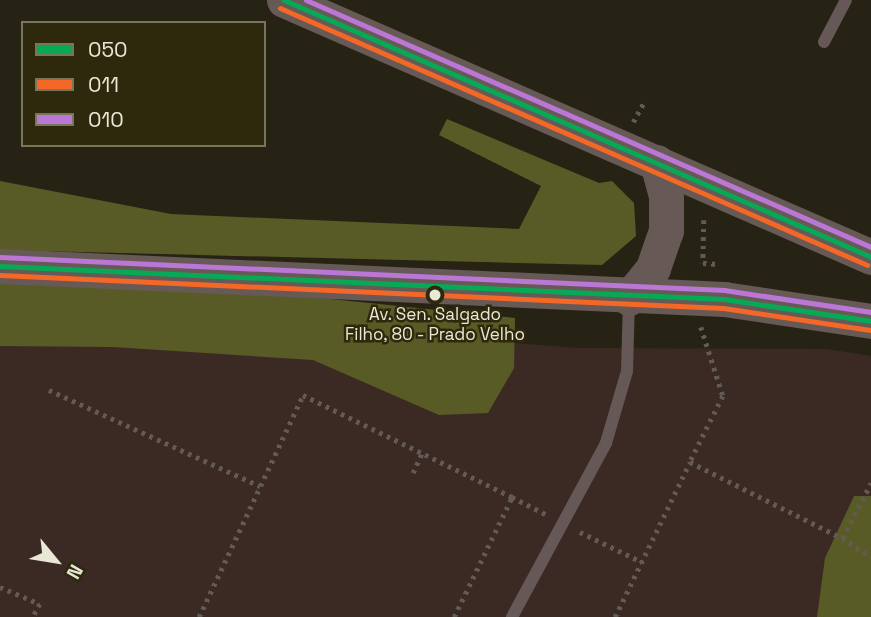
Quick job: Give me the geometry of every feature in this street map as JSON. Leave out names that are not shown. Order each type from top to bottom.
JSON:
[{"type":"main road","points":[[285,0],[871,257]]},
{"type":"main road","points":[[629,298],[653,268],[666,231],[667,196],[657,162]]},
{"type":"main road","points":[[0,266],[629,298],[724,299],[871,321]]},
{"type":"lane","points":[[824,42],[846,0]]},
{"type":"lane","points":[[512,617],[606,443],[627,371],[629,298]]},
{"type":"path","points":[[704,220],[703,263],[718,264]]},
{"type":"path","points":[[615,617],[723,396],[701,326]]},
{"type":"path","points":[[49,390],[260,486]]},
{"type":"path","points":[[199,617],[303,395],[642,562]]},
{"type":"path","points":[[413,474],[422,453]]},
{"type":"path","points":[[690,461],[842,538],[871,557]]},
{"type":"path","points":[[842,538],[871,483]]},
{"type":"path","points":[[454,617],[512,497]]},
{"type":"path","points":[[0,587],[40,604],[33,617]]},
{"type":"shaded area","points":[[447,119],[599,183],[612,181],[634,203],[636,236],[602,265],[0,250],[0,181],[171,214],[519,229],[541,186],[439,135]]},
{"type":"shaded area","points":[[0,281],[311,297],[515,318],[514,368],[488,413],[439,415],[313,360],[113,347],[0,346]]},
{"type":"shaded area","points":[[0,303],[577,348],[827,349],[871,356],[871,617],[0,617]]},
{"type":"shaded area","points":[[854,496],[871,496],[871,617],[817,617],[825,558]]},
{"type":"transit line","name":"050","points":[[284,0],[871,257]]},
{"type":"transit line","name":"010","points":[[306,0],[871,247]]},
{"type":"transit line","name":"011","points":[[280,8],[867,265]]},
{"type":"transit line","name":"010","points":[[0,257],[724,290],[871,312]]},
{"type":"transit line","name":"050","points":[[0,266],[724,299],[871,321]]},
{"type":"transit line","name":"011","points":[[0,275],[723,308],[870,330]]},
{"type":"place","name":"Av. Sen. Salgado Filho, 80 - Prado Velho","points":[[435,295]]}]
